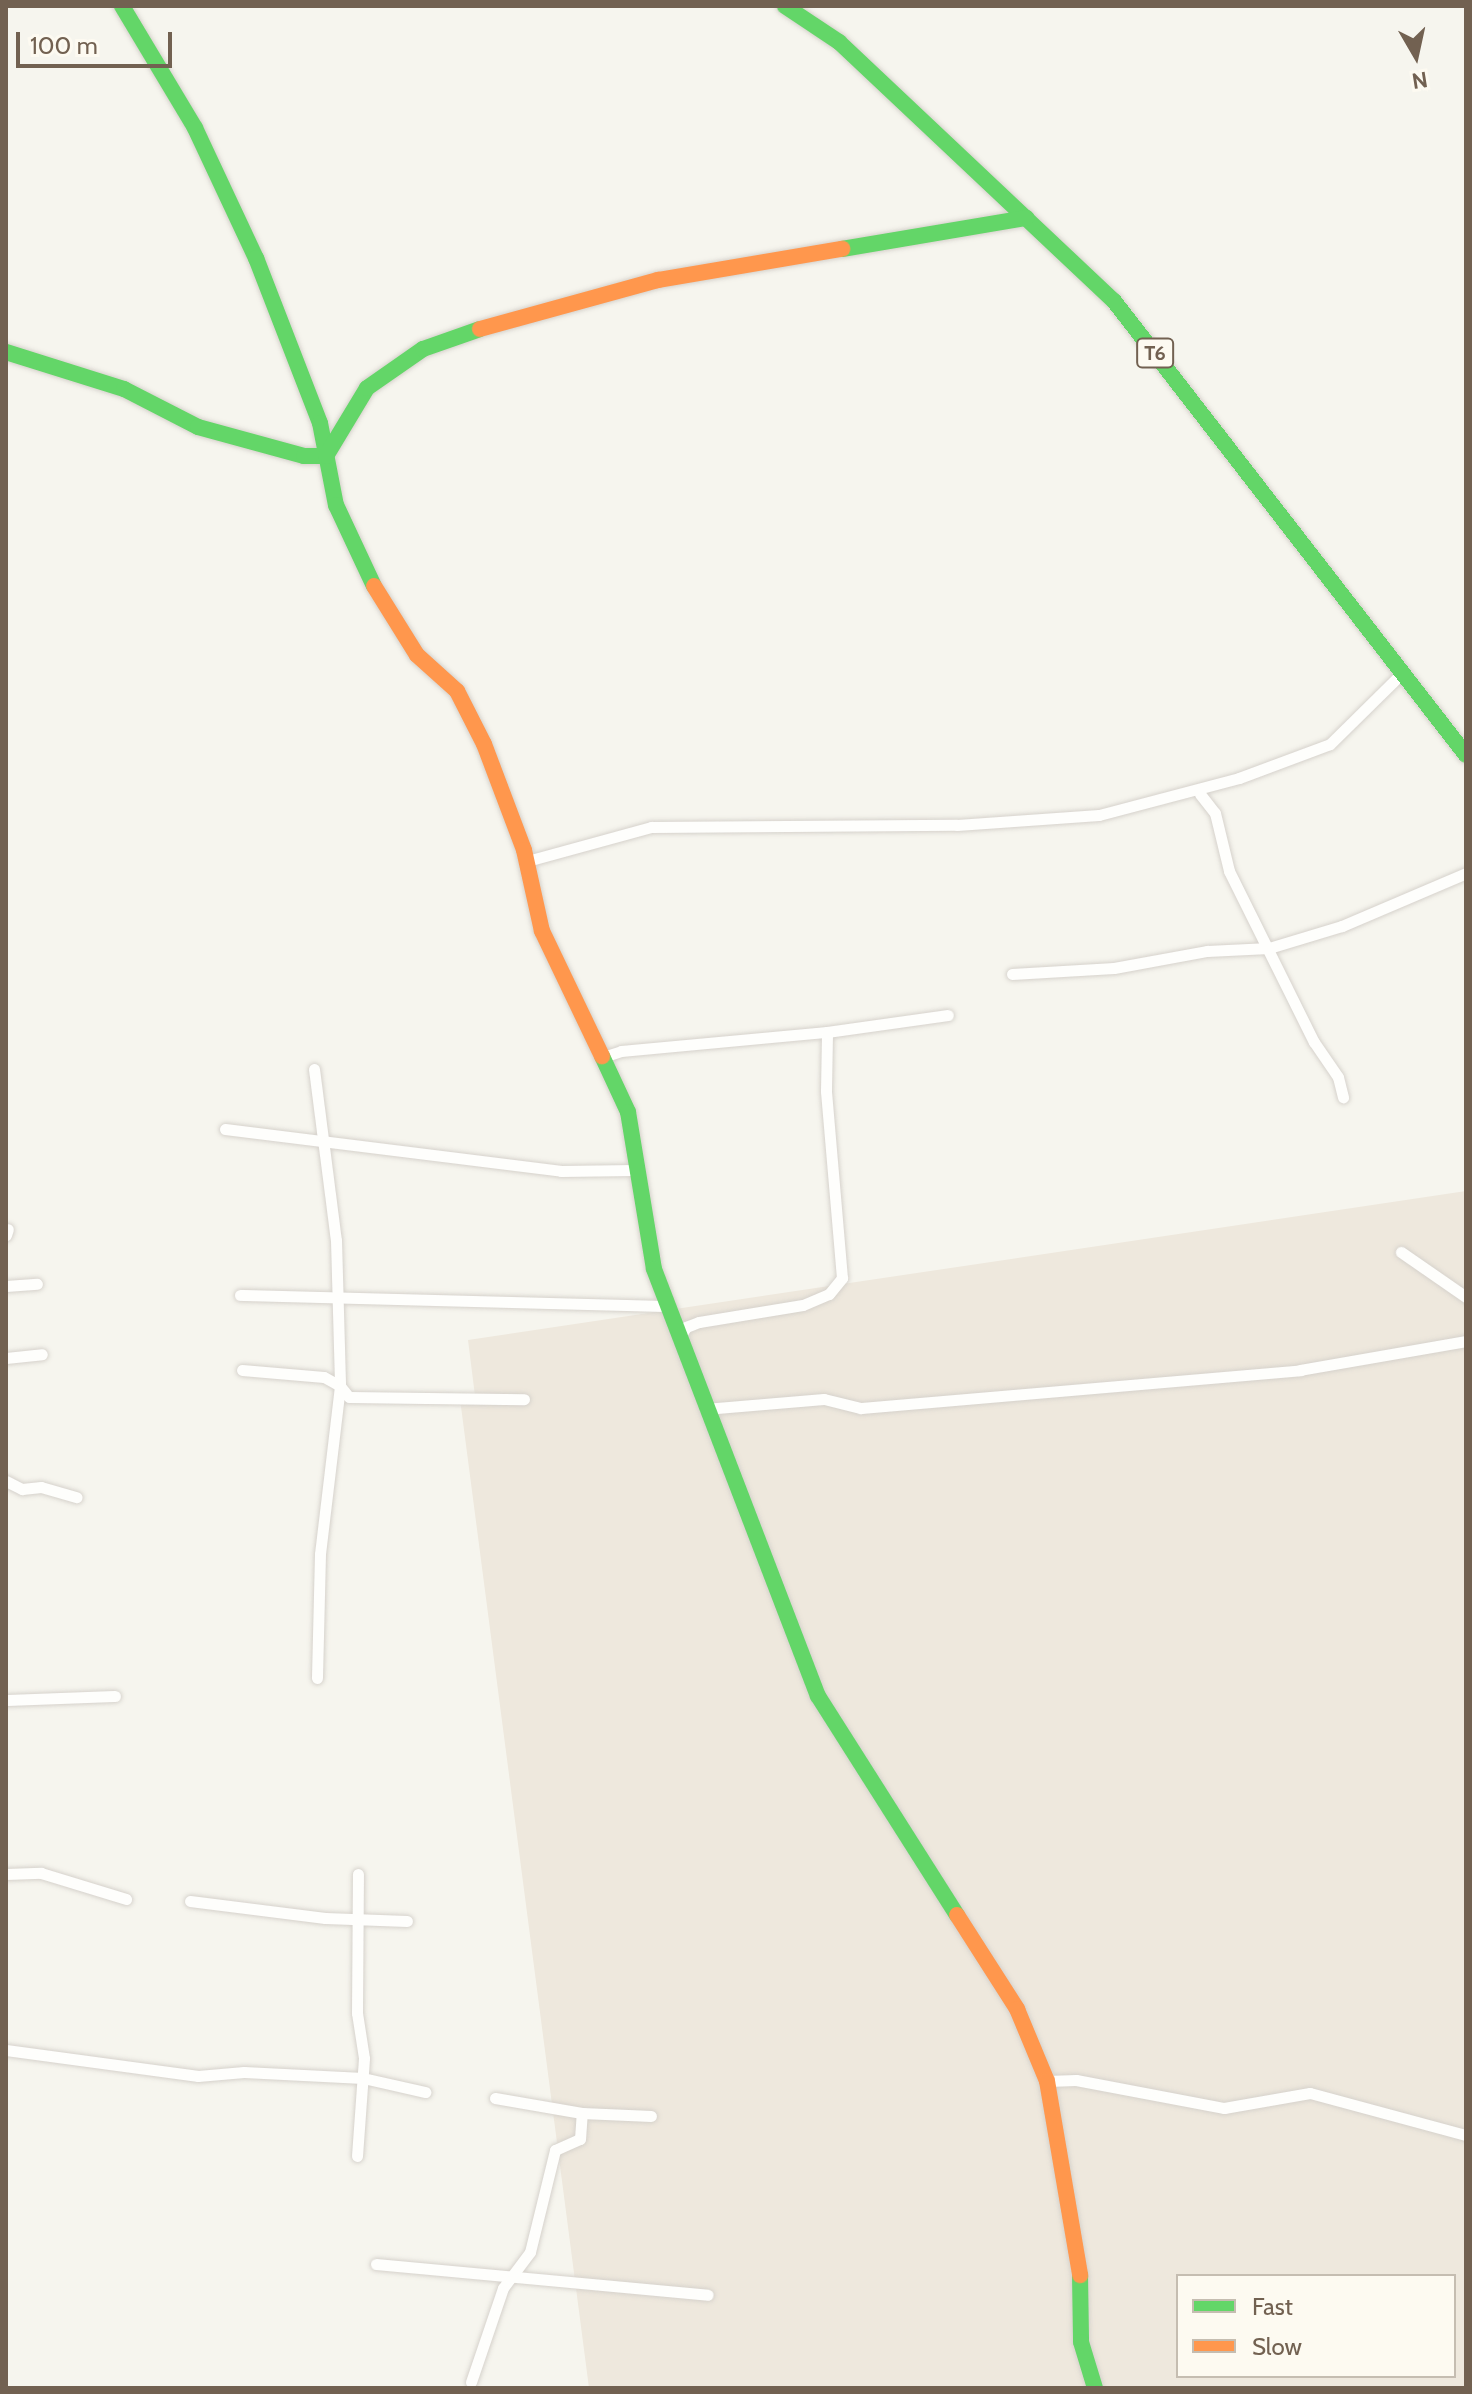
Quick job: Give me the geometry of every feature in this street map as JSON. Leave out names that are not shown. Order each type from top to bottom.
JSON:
[{"type":"main road","points":[[122,6],[195,128],[256,258],[320,423],[336,505],[380,599],[417,655],[457,691],[484,744],[527,861],[542,931],[628,1112],[634,1170],[654,1269],[705,1409],[818,1696],[1017,2009],[1047,2081],[1080,2259],[1081,2342],[1095,2388]]},
{"type":"main road","name":"T6","points":[[785,6],[839,42],[1114,301],[1466,755]]},
{"type":"main road","points":[[326,456],[367,388],[423,349],[510,318],[658,280],[1026,218]]},
{"type":"main road","points":[[6,352],[124,389],[198,427],[304,456],[326,456]]},
{"type":"street","points":[[527,861],[651,827],[957,825],[1099,815],[1239,778],[1330,744],[1402,673]]},
{"type":"street","points":[[1200,794],[1215,813],[1229,871],[1314,1042],[1338,1077],[1343,1097]]},
{"type":"street","points":[[1012,974],[1114,968],[1207,951],[1269,948],[1342,926],[1466,873]]},
{"type":"street","points":[[603,1057],[621,1051],[827,1032],[948,1015]]},
{"type":"street","points":[[680,1337],[686,1327],[699,1322],[803,1305],[829,1294],[842,1278],[826,1091],[827,1032]]},
{"type":"street","points":[[314,1069],[336,1240],[340,1386],[320,1554],[317,1678]]},
{"type":"street","points":[[225,1129],[561,1171],[634,1170]]},
{"type":"street","points":[[1401,1252],[1466,1297]]},
{"type":"street","points":[[6,1286],[37,1284]]},
{"type":"street","points":[[240,1295],[336,1301],[668,1306]]},
{"type":"street","points":[[705,1409],[824,1399],[861,1408],[1300,1370],[1466,1341]]},
{"type":"street","points":[[6,1358],[42,1354]]},
{"type":"street","points":[[242,1370],[324,1377],[340,1386],[349,1397],[524,1399]]},
{"type":"street","points":[[6,1481],[22,1489],[41,1487],[77,1497]]},
{"type":"street","points":[[6,1700],[115,1696]]},
{"type":"street","points":[[6,1874],[41,1873],[126,1899]]},
{"type":"street","points":[[357,2156],[363,2078],[358,1874]]},
{"type":"street","points":[[190,1901],[407,1921]]},
{"type":"street","points":[[6,2050],[198,2076],[244,2072],[363,2078],[425,2092]]},
{"type":"street","points":[[1047,2081],[1076,2080],[1224,2108],[1310,2093],[1466,2135]]},
{"type":"street","points":[[495,2098],[582,2113],[651,2116]]},
{"type":"street","points":[[471,2382],[503,2288],[516,2277],[537,2228],[555,2150],[580,2139],[582,2113]]},
{"type":"street","points":[[376,2264],[708,2295]]},
{"type":"shaded area","points":[[1466,1191],[1466,2388],[589,2388],[460,1399],[475,1396],[468,1340]]},
{"type":"traffic: fast","points":[[122,6],[195,128],[256,258],[320,423],[336,505],[374,586]]},
{"type":"traffic: fast","points":[[785,6],[839,42],[1114,301],[1466,755]]},
{"type":"traffic: fast","points":[[842,249],[1026,218]]},
{"type":"traffic: fast","points":[[6,352],[124,389],[198,427],[304,456],[326,456],[367,388],[423,349],[480,329]]},
{"type":"traffic: fast","points":[[602,1056],[628,1112],[654,1269],[818,1696],[957,1915]]},
{"type":"traffic: fast","points":[[1080,2275],[1081,2342],[1095,2388]]},
{"type":"traffic: slow","points":[[480,329],[658,280],[842,249]]},
{"type":"traffic: slow","points":[[374,586],[417,655],[457,691],[484,744],[524,850],[542,931],[602,1056]]},
{"type":"traffic: slow","points":[[957,1915],[1017,2009],[1047,2081],[1080,2275]]}]
